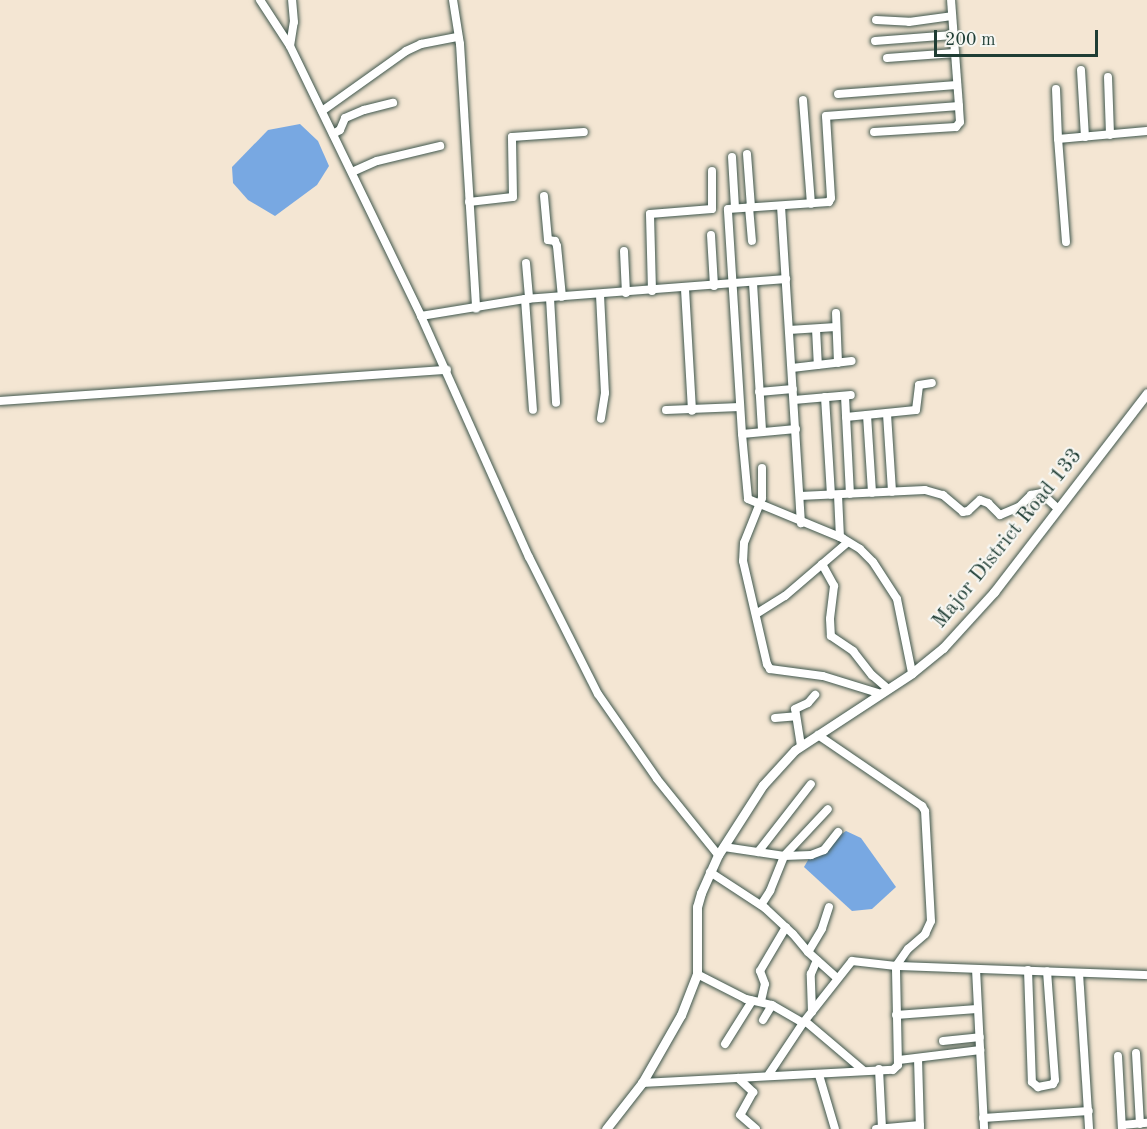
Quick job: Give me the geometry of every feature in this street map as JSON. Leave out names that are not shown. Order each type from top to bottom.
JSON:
[{"type":"main road","name":"Major District Road 133","points":[[606,1129],[642,1083],[677,1023],[697,974],[698,904],[710,872],[721,851],[770,776],[801,746],[885,692],[943,648],[970,620],[1147,393]]},
{"type":"street","points":[[260,0],[290,46],[352,172],[447,370],[529,557],[598,694],[657,779],[721,851],[758,852],[784,856],[819,853],[838,832]]},
{"type":"street","points":[[290,46],[294,22],[292,0]]},
{"type":"street","points":[[453,0],[458,37],[476,309]]},
{"type":"street","points":[[874,132],[956,127],[960,122],[952,0]]},
{"type":"street","points":[[876,20],[909,22],[952,16]]},
{"type":"street","points":[[875,41],[953,35]]},
{"type":"street","points":[[322,111],[406,51],[421,44],[458,37]]},
{"type":"street","points":[[887,58],[955,53]]},
{"type":"street","points":[[1082,70],[1085,137]]},
{"type":"street","points":[[1108,77],[1110,135]]},
{"type":"street","points":[[838,94],[957,86]]},
{"type":"street","points":[[1056,89],[1066,242]]},
{"type":"street","points":[[803,100],[811,204]]},
{"type":"street","points":[[333,134],[340,130],[345,118],[364,110],[393,103]]},
{"type":"street","points":[[912,673],[897,599],[873,562],[840,537],[751,502],[745,493],[727,211],[735,208],[829,202],[831,198],[826,116],[959,106]]},
{"type":"street","points":[[1058,139],[1147,131]]},
{"type":"street","points":[[469,202],[513,196],[512,137],[584,132]]},
{"type":"street","points":[[352,172],[377,161],[440,146]]},
{"type":"street","points":[[747,154],[752,241]]},
{"type":"street","points":[[732,157],[735,208]]},
{"type":"street","points":[[652,291],[650,214],[712,209],[712,171]]},
{"type":"street","points":[[544,196],[548,240],[555,241],[557,246],[562,297]]},
{"type":"street","points":[[781,206],[801,523]]},
{"type":"street","points":[[711,235],[714,286]]},
{"type":"street","points":[[624,251],[626,293]]},
{"type":"street","points":[[526,263],[533,410]]},
{"type":"street","points":[[421,316],[527,299],[684,289],[786,279]]},
{"type":"street","points":[[753,283],[762,432]]},
{"type":"street","points":[[684,289],[692,411]]},
{"type":"street","points":[[600,295],[605,393],[601,419]]},
{"type":"street","points":[[550,298],[556,403]]},
{"type":"street","points":[[836,313],[838,363]]},
{"type":"street","points":[[789,330],[836,327]]},
{"type":"street","points":[[816,329],[818,364]]},
{"type":"street","points":[[792,368],[852,361]]},
{"type":"street","points":[[0,401],[447,370]]},
{"type":"street","points":[[846,417],[916,410],[919,385],[932,383]]},
{"type":"street","points":[[759,392],[793,389]]},
{"type":"street","points":[[794,400],[848,396],[846,417],[850,494]]},
{"type":"street","points":[[825,398],[840,537]]},
{"type":"street","points":[[666,410],[692,411],[740,407]]},
{"type":"street","points":[[887,414],[892,492]]},
{"type":"street","points":[[867,415],[872,493]]},
{"type":"street","points":[[742,434],[796,429]]},
{"type":"street","points":[[762,468],[763,493],[744,543],[743,561],[770,669],[823,676],[885,692]]},
{"type":"street","points":[[800,496],[933,492],[943,495],[963,512],[968,512],[980,500],[988,503],[1000,515],[1019,507],[1031,495],[1041,493],[1058,509]]},
{"type":"street","points":[[756,614],[784,596],[848,542]]},
{"type":"street","points":[[822,564],[834,586],[830,619],[831,636],[853,651],[885,692]]},
{"type":"street","points":[[801,746],[796,716],[797,707],[808,703],[815,695]]},
{"type":"street","points":[[775,718],[796,716]]},
{"type":"street","points":[[642,1083],[769,1074],[819,1075],[896,1069],[899,1060],[896,966],[900,958],[930,927],[925,811],[914,800],[818,735]]},
{"type":"street","points":[[758,852],[812,784]]},
{"type":"street","points":[[761,905],[770,891],[784,856],[828,809]]},
{"type":"street","points":[[710,872],[761,905],[837,978]]},
{"type":"street","points":[[808,952],[822,929],[829,907]]},
{"type":"street","points":[[761,1000],[765,984],[760,971],[786,927]]},
{"type":"street","points":[[812,1012],[811,974],[817,960]]},
{"type":"street","points":[[769,1074],[804,1022],[852,961],[896,966],[1147,975]]},
{"type":"street","points":[[976,969],[984,1129]]},
{"type":"street","points":[[1028,970],[1032,1082],[1038,1087],[1053,1084],[1055,1080],[1047,971]]},
{"type":"street","points":[[1079,973],[1089,1129]]},
{"type":"street","points":[[697,974],[752,1001],[761,1000],[804,1022],[864,1071]]},
{"type":"street","points":[[725,1044],[752,1001]]},
{"type":"street","points":[[763,1020],[772,1005]]},
{"type":"street","points":[[896,1015],[977,1010]]},
{"type":"street","points":[[943,1041],[980,1037]]},
{"type":"street","points":[[899,1060],[980,1050]]},
{"type":"street","points":[[1118,1056],[1122,1127],[1143,1123],[1137,1053]]},
{"type":"street","points":[[876,1129],[920,1127],[918,1058]]},
{"type":"street","points":[[879,1070],[882,1128]]},
{"type":"street","points":[[819,1075],[835,1129]]},
{"type":"street","points":[[738,1078],[753,1092],[740,1115],[756,1129]]},
{"type":"street","points":[[983,1118],[1089,1111]]},
{"type":"water","points":[[300,124],[318,141],[329,166],[317,185],[275,216],[248,200],[233,183],[232,167],[268,130]]},
{"type":"water","points":[[846,831],[861,838],[896,887],[872,909],[852,911],[804,867],[811,855]]}]
